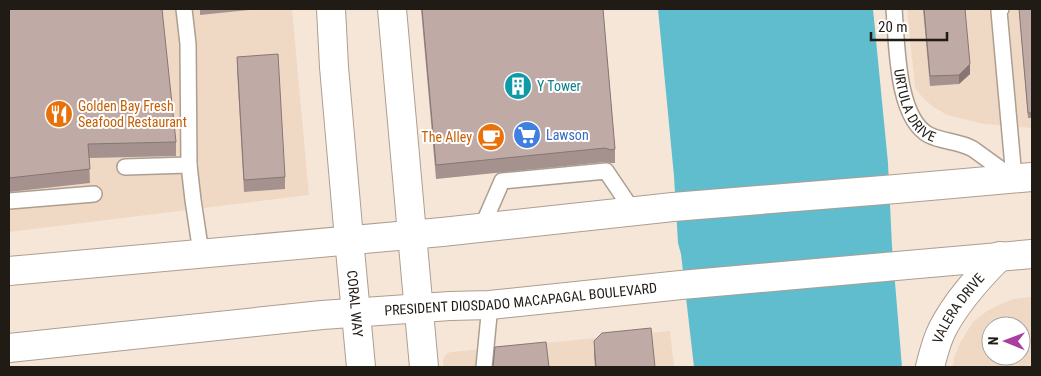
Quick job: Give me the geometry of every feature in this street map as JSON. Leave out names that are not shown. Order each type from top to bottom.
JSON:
[{"type":"main road","name":"CORAL WAY","points":[[331,9],[335,77],[361,367]]},
{"type":"main road","points":[[392,9],[424,367]]},
{"type":"main road","points":[[9,271],[412,234],[673,207],[1023,178]]},
{"type":"main road","name":"PRESIDENT DIOSDADO MACAPAGAL BOULEVARD","points":[[9,348],[322,315],[490,305],[682,285],[1032,254]]},
{"type":"main road","name":"VALERA DRIVE","points":[[930,367],[941,331],[950,316],[976,282],[1000,256]]},
{"type":"lane","points":[[184,9],[188,44],[189,165],[201,253]]},
{"type":"lane","name":"URTULA DRIVE","points":[[894,9],[902,88],[906,104],[920,128],[928,134],[966,145],[1023,178]]},
{"type":"lane","points":[[1001,9],[999,11],[1023,178]]},
{"type":"lane","points":[[125,167],[189,165]]},
{"type":"lane","points":[[482,227],[502,180],[606,171],[633,211]]},
{"type":"lane","points":[[9,201],[94,194]]},
{"type":"lane","points":[[484,367],[490,305]]},
{"type":"shaded area","points":[[9,9],[292,9],[309,195],[9,232]]},
{"type":"shaded area","points":[[907,9],[1032,9],[1032,128],[984,124],[947,115],[922,97],[915,87]]},
{"type":"shaded area","points":[[1032,297],[1032,367],[953,367],[954,358],[960,343],[973,322],[987,311],[1013,299]]},
{"type":"shaded area","points":[[670,331],[674,367],[443,367],[443,359],[446,354],[451,352]]},
{"type":"water","points":[[658,9],[873,9],[888,163],[892,246],[902,367],[694,367],[681,254],[678,243],[674,176]]},
{"type":"building","name":"Golden Bay Fresh Seafood Restaurant","points":[[9,9],[162,9],[176,142],[88,144],[90,169],[9,178]]},
{"type":"building","name":"Y Tower","points":[[422,9],[603,9],[615,149],[605,148],[436,165]]},
{"type":"building","points":[[924,9],[965,9],[970,64],[959,75],[930,76]]},
{"type":"building","points":[[1019,9],[1032,9],[1032,113],[1028,113]]},
{"type":"building","points":[[278,54],[285,177],[244,180],[237,57]]},
{"type":"building","points":[[651,328],[655,367],[596,367],[594,341],[602,333]]},
{"type":"building","points":[[546,342],[549,367],[493,367],[495,347]]},
{"type":"place","name":"Y Tower","points":[[518,86]]},
{"type":"place","name":"Golden Bay Fresh Seafood Restaurant","points":[[59,114]]},
{"type":"place","name":"Lawson","points":[[527,135]]},
{"type":"place","name":"The Alley","points":[[491,137]]}]
